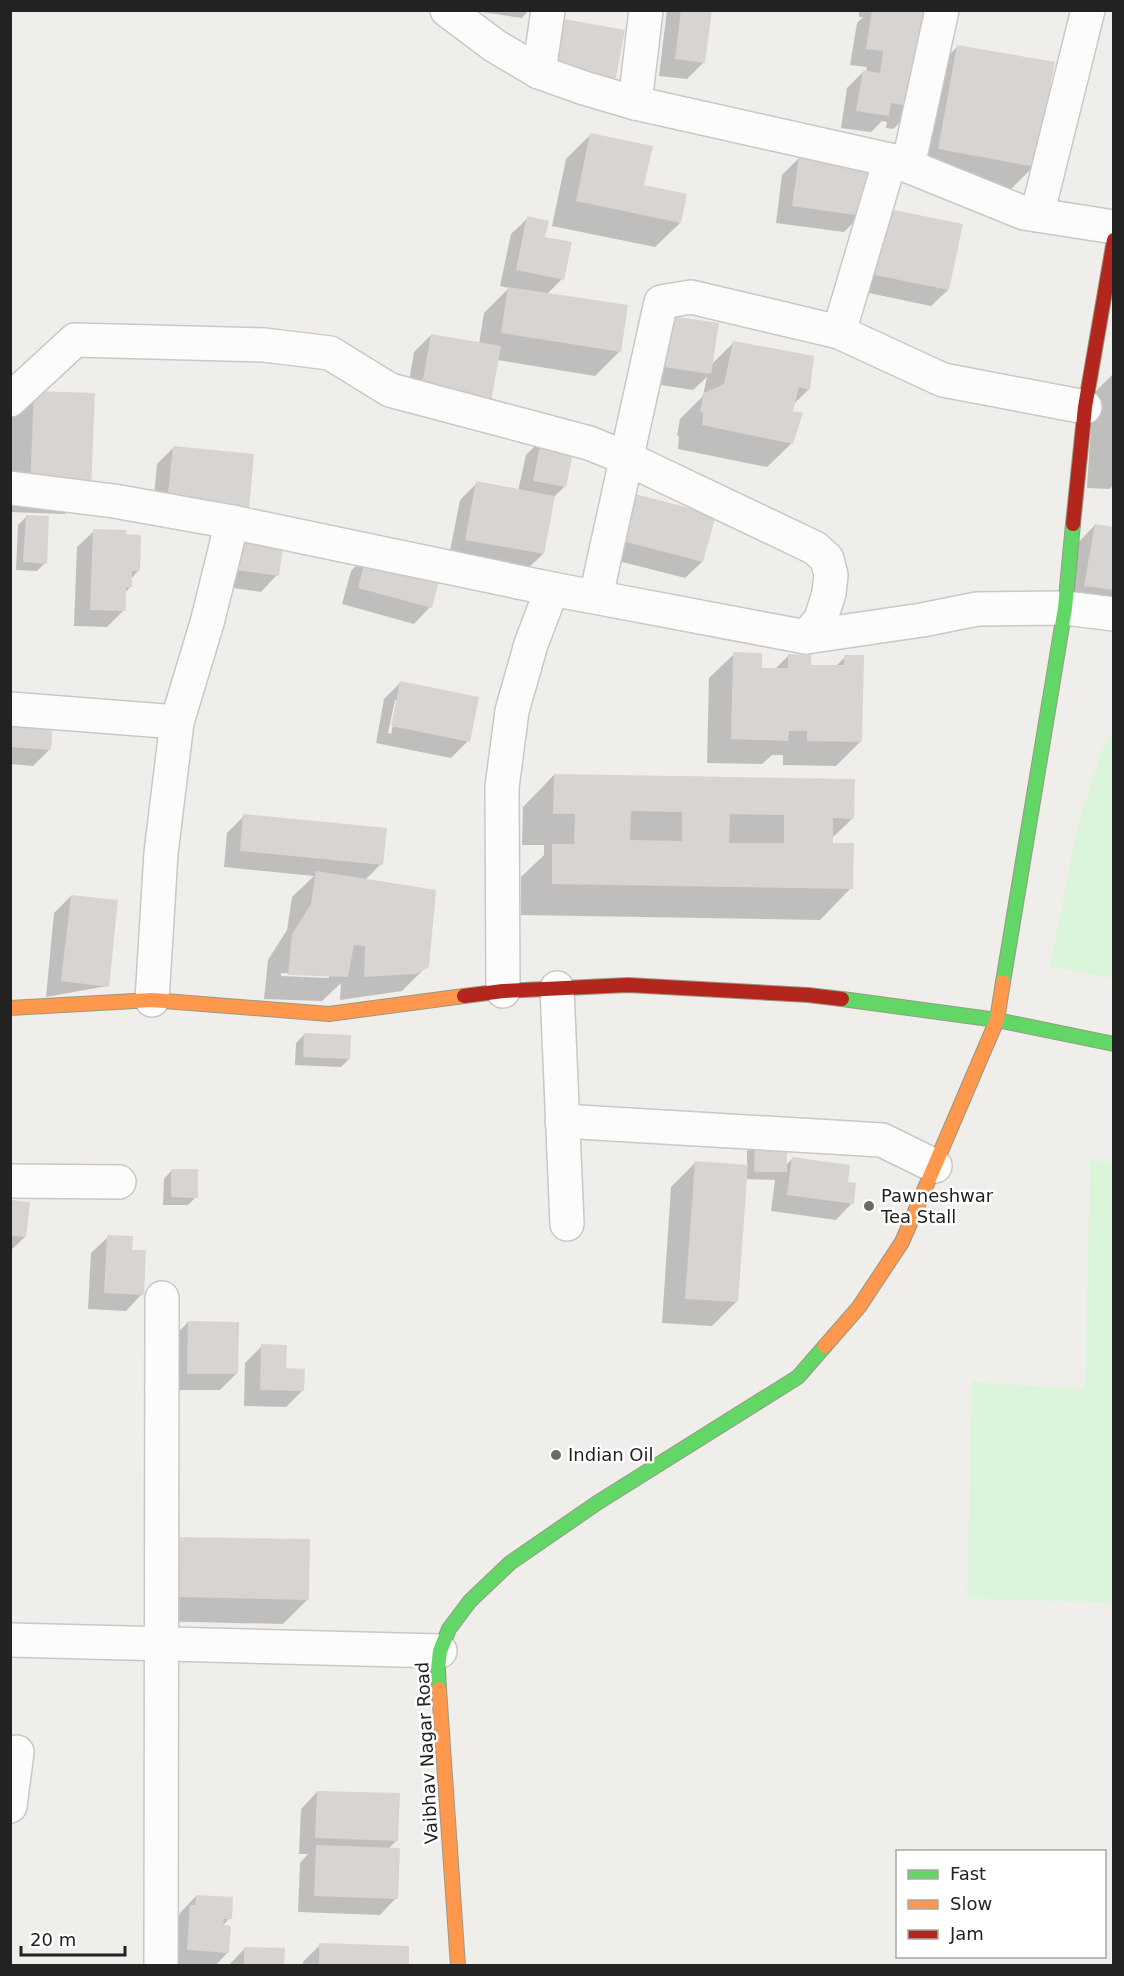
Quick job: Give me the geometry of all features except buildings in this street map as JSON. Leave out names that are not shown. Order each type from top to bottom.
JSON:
[{"type":"street","points":[[447,10],[495,46],[539,72],[635,104],[899,163],[1024,213],[1113,227]]},
{"type":"street","points":[[539,72],[548,10]]},
{"type":"street","points":[[635,104],[646,10]]},
{"type":"street","points":[[839,332],[899,163],[942,10]]},
{"type":"street","points":[[1037,215],[1088,10]]},
{"type":"street","name":"Vaibhav Nagar Road","points":[[458,1965],[438,1669],[441,1651],[449,1629],[470,1601],[510,1563],[597,1503],[798,1377],[859,1307],[902,1242],[997,1020],[1065,608],[1085,407],[1113,240]]},
{"type":"street","points":[[596,596],[661,302],[691,297],[839,332],[944,380],[1085,407]]},
{"type":"street","points":[[10,400],[75,340],[264,345],[330,353],[390,390],[589,443],[626,458],[815,548],[827,559],[831,576],[829,593],[821,619],[806,637]]},
{"type":"street","points":[[10,488],[114,501],[232,522],[552,589],[806,637],[922,620],[977,609],[1065,608],[1113,614]]},
{"type":"street","points":[[152,1000],[161,853],[177,722],[207,623],[232,522]]},
{"type":"street","points":[[503,991],[502,787],[512,711],[531,644],[552,589]]},
{"type":"street","points":[[10,709],[177,722]]},
{"type":"street","points":[[10,1008],[152,1000],[329,1014],[503,991],[628,985],[808,995],[997,1020],[1113,1044]]},
{"type":"street","points":[[557,988],[567,1224]]},
{"type":"street","points":[[562,1121],[882,1140],[935,1166]]},
{"type":"street","points":[[10,1181],[119,1182]]},
{"type":"street","points":[[161,1965],[162,1298]]},
{"type":"street","points":[[10,1640],[441,1651]]},
{"type":"street","points":[[10,1806],[17,1752]]},
{"type":"green space","points":[[1113,733],[1113,978],[1050,967],[1078,824],[1106,739]]},
{"type":"green space","points":[[1090,1160],[1113,1162],[1113,1603],[967,1598],[972,1381],[1085,1390]]},
{"type":"traffic: fast","points":[[1003,982],[1065,608],[1073,524]]},
{"type":"traffic: fast","points":[[842,999],[997,1020],[1114,1044]]},
{"type":"traffic: fast","points":[[439,1689],[440,1651],[449,1629],[470,1601],[510,1563],[597,1503],[798,1377],[825,1346]]},
{"type":"traffic: slow","points":[[825,1346],[859,1307],[902,1242],[997,1020],[1003,982]]},
{"type":"traffic: slow","points":[[10,1008],[152,1000],[329,1014],[464,996]]},
{"type":"traffic: slow","points":[[439,1689],[458,1966]]},
{"type":"traffic: jam","points":[[1073,524],[1085,407],[1114,240]]},
{"type":"traffic: jam","points":[[464,996],[503,991],[628,985],[842,999]]},
{"type":"place","name":"Pawneshwar Tea Stall","points":[[869,1206]]},
{"type":"place","name":"Indian Oil","points":[[556,1455]]}]
